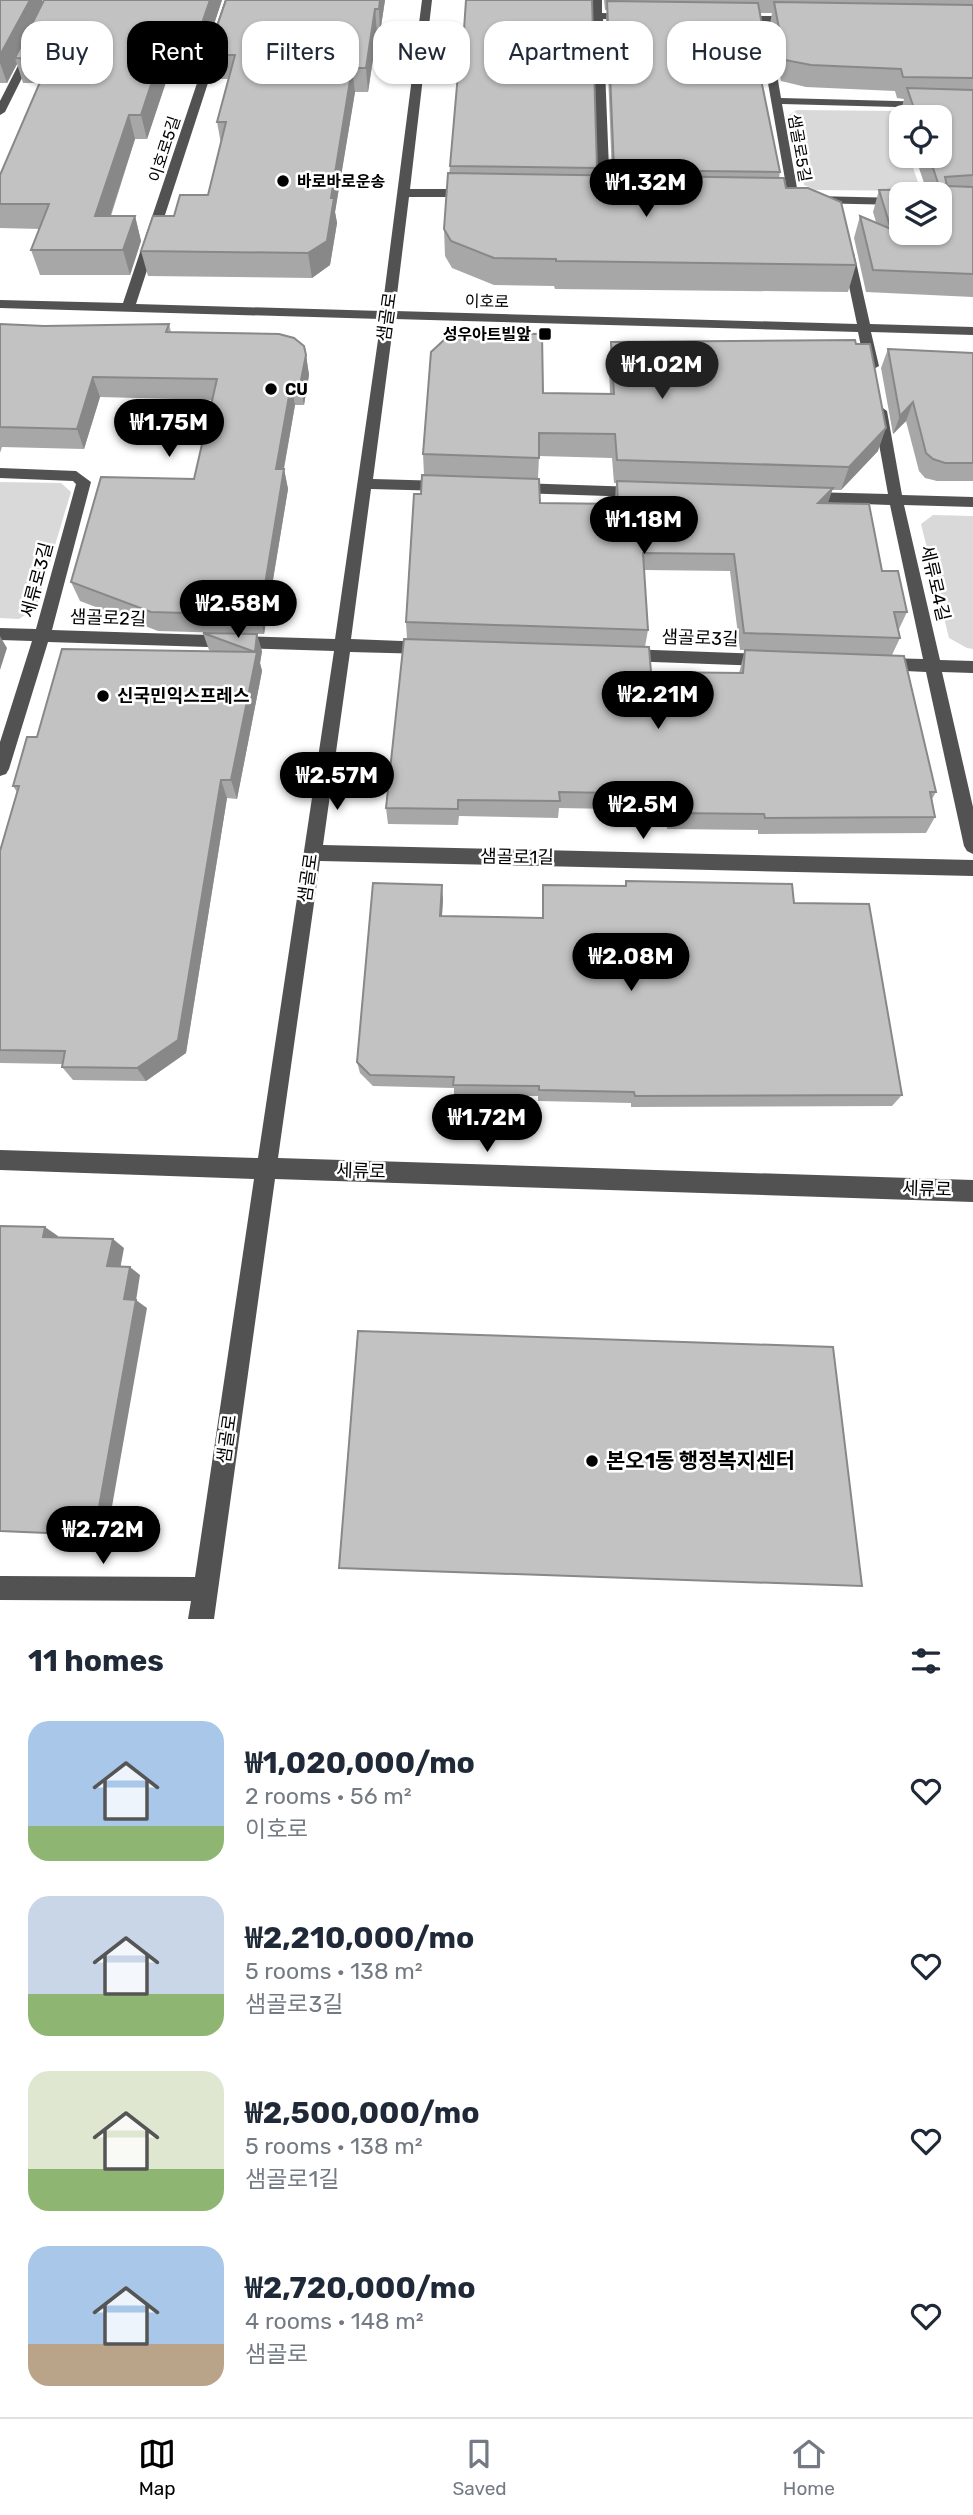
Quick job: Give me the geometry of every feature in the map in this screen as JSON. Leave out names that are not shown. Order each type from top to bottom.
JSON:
[{"type":"street","name":"이호로5길","points":[[128,308],[230,0]]},
{"type":"street","name":"샘골로","points":[[201,1619],[342,645],[405,193],[427,0]]},
{"type":"street","points":[[597,0],[604,194]]},
{"type":"street","points":[[598,16],[639,17]]},
{"type":"street","points":[[721,18],[802,19]]},
{"type":"street","name":"샘골로5길","points":[[762,19],[793,199]]},
{"type":"street","points":[[0,111],[21,70]]},
{"type":"street","points":[[0,83],[14,84]]},
{"type":"street","points":[[775,101],[973,106]]},
{"type":"street","points":[[405,193],[484,193]]},
{"type":"street","points":[[591,194],[617,195]]},
{"type":"street","name":"샘골로5길","points":[[779,199],[837,207],[889,203]]},
{"type":"street","name":"세류로4길","points":[[844,239],[876,388],[896,500],[973,846]]},
{"type":"street","name":"이호로","points":[[0,304],[973,331]]},
{"type":"street","name":"세류로3길","points":[[0,473],[76,476],[83,482],[42,636],[0,769]]},
{"type":"street","points":[[364,484],[459,487]]},
{"type":"street","points":[[500,488],[650,492]]},
{"type":"street","points":[[787,496],[973,502]]},
{"type":"street","name":"샘골로2길","points":[[0,634],[342,645]]},
{"type":"street","points":[[342,645],[438,648]]},
{"type":"street","name":"샘골로3길","points":[[603,654],[783,660]]},
{"type":"street","points":[[865,663],[973,667]]},
{"type":"street","name":"샘골로1길","points":[[312,853],[973,868]]},
{"type":"street","name":"세류로","points":[[0,1160],[973,1191]]},
{"type":"street","points":[[0,1588],[206,1589]]},
{"type":"shaded area","points":[[797,110],[889,111],[889,168],[913,168],[918,182],[889,182],[889,191],[816,190],[804,185],[789,115]]},
{"type":"shaded area","points":[[0,482],[61,483],[71,492],[36,608],[19,619],[0,618]]},
{"type":"shaded area","points":[[933,515],[973,516],[973,649],[949,638],[921,524]]},
{"type":"building","points":[[0,0],[30,0],[0,55]]},
{"type":"building","points":[[44,0],[210,0],[203,21],[127,21],[127,84],[151,84],[141,115],[129,115],[95,216],[135,216],[123,250],[31,250],[49,204],[0,204],[0,175],[39,84],[113,84],[113,21],[34,21]]},
{"type":"building","points":[[226,0],[380,0],[379,9],[375,9],[366,68],[359,68],[359,21],[242,21],[242,84],[349,84],[331,198],[334,198],[327,241],[308,253],[141,251],[153,216],[174,216],[180,195],[208,195],[226,122],[217,122],[235,55],[228,55],[228,21],[219,21]]},
{"type":"building","points":[[466,0],[592,0],[593,21],[484,21],[484,84],[594,84],[597,168],[450,166],[457,84],[470,84],[470,21],[465,21]]},
{"type":"building","points":[[607,1],[758,3],[761,21],[667,21],[667,84],[762,84],[780,172],[614,170],[610,84],[653,84],[653,21],[608,21]]},
{"type":"building","points":[[774,2],[973,5],[973,78],[903,77],[901,69],[811,65],[786,60],[786,21],[778,21]]},
{"type":"building","points":[[21,46],[21,58],[15,58]]},
{"type":"building","points":[[907,88],[973,90],[973,175],[945,177],[946,182],[938,182],[933,168],[952,168],[952,105],[913,105]]},
{"type":"building","points":[[448,173],[784,178],[786,188],[808,188],[841,202],[856,265],[494,258],[451,241],[444,229]]},
{"type":"building","points":[[952,186],[973,187],[973,274],[873,270],[860,216],[889,228],[889,245],[952,245]]},
{"type":"building","points":[[879,190],[889,190],[889,222]]},
{"type":"building","points":[[0,324],[169,324],[166,332],[279,334],[294,338],[304,346],[306,355],[300,385],[291,385],[276,469],[284,469],[260,615],[151,612],[71,582],[101,477],[194,479],[217,379],[93,377],[77,429],[0,427]]},
{"type":"building","points":[[467,333],[542,334],[543,393],[614,394],[611,342],[855,340],[856,344],[870,344],[886,428],[849,467],[617,460],[615,434],[539,433],[539,458],[423,454],[431,352],[444,340]]},
{"type":"building","points":[[888,349],[973,353],[973,463],[945,463],[926,453],[913,402],[900,416]]},
{"type":"building","points":[[422,475],[539,479],[540,503],[618,504],[617,481],[833,488],[818,503],[869,504],[882,571],[898,571],[907,612],[894,612],[900,638],[744,633],[734,554],[643,553],[648,630],[406,622],[414,494],[421,494]]},
{"type":"building","points":[[203,633],[257,634],[255,652]]},
{"type":"building","points":[[404,639],[649,647],[651,672],[743,673],[745,650],[904,656],[936,792],[930,792],[935,817],[765,818],[764,814],[671,813],[669,794],[559,792],[560,801],[458,800],[458,809],[386,808]]},
{"type":"building","points":[[62,649],[257,652],[231,780],[221,780],[178,1040],[137,1068],[62,1067],[65,1051],[0,1050],[0,851],[19,786],[13,786],[27,737],[37,737]]},
{"type":"building","points":[[626,881],[792,884],[794,903],[869,904],[902,1095],[635,1096],[634,1092],[539,1090],[539,1086],[453,1085],[454,1077],[370,1075],[357,1062],[373,883],[442,885],[440,916],[543,918],[543,885],[626,886]]},
{"type":"building","points":[[0,1226],[45,1227],[43,1237],[113,1239],[107,1266],[130,1267],[124,1299],[136,1300],[94,1535],[0,1531]]},
{"type":"building","name":"본오1동 행정복지센터","points":[[358,1331],[833,1347],[862,1586],[339,1568]]},
{"type":"place","name":"바로바로운송","points":[[283,181]]},
{"type":"place","name":"성우아트빌앞","points":[[545,334]]},
{"type":"place","name":"CU","points":[[271,389]]},
{"type":"place","name":"신국민익스프레스","points":[[103,696]]},
{"type":"place","name":"본오1동 행정복지센터","points":[[592,1461]]}]
